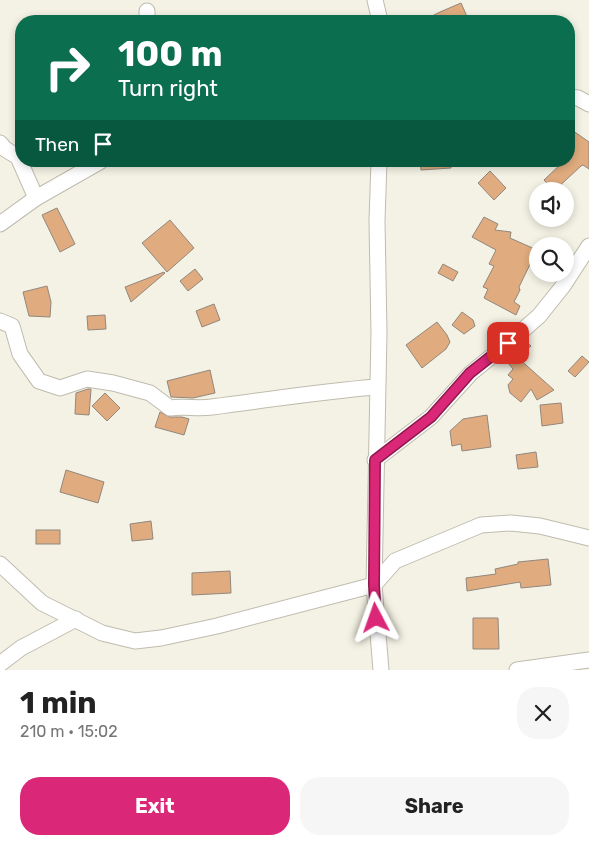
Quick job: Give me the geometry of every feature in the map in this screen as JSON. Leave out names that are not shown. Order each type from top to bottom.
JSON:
[{"type":"street","points":[[375,0],[379,15]]},
{"type":"street","points":[[575,97],[589,104]]},
{"type":"street","points":[[0,143],[15,155]]},
{"type":"street","points":[[22,167],[36,198]]},
{"type":"street","points":[[0,224],[36,198],[90,167]]},
{"type":"street","points":[[379,167],[377,221],[379,333],[374,585],[381,670]]},
{"type":"street","points":[[375,460],[431,417],[470,373],[539,316],[563,286],[589,246]]},
{"type":"street","points":[[0,321],[12,326],[20,354],[39,381],[60,388],[87,379],[113,383],[150,393],[170,408],[186,406],[209,407],[330,390],[378,387]]},
{"type":"street","points":[[0,564],[42,603],[102,633],[135,641],[161,638],[217,626],[374,585],[395,561],[481,525],[511,523],[530,525],[589,538]]},
{"type":"street","points":[[0,664],[21,648],[76,619]]},
{"type":"street","points":[[517,670],[589,660]]},
{"type":"building","points":[[461,3],[466,15],[434,15]]},
{"type":"building","points":[[575,132],[589,142],[589,169],[583,165],[564,182],[546,182],[544,180],[558,167],[575,167]]},
{"type":"building","points":[[421,167],[451,167],[451,168],[421,170]]},
{"type":"building","points":[[490,171],[506,188],[494,200],[478,183]]},
{"type":"building","points":[[57,208],[75,244],[60,252],[42,215]]},
{"type":"building","points":[[484,217],[498,224],[495,230],[511,232],[510,238],[529,246],[529,266],[514,302],[520,306],[516,315],[484,298],[488,289],[483,287],[494,266],[489,264],[496,250],[472,237]]},
{"type":"building","points":[[170,220],[194,248],[167,272],[142,243]]},
{"type":"building","points":[[443,264],[458,272],[453,281],[438,273]]},
{"type":"building","points":[[195,269],[203,279],[188,291],[180,281]]},
{"type":"building","points":[[165,273],[131,302],[125,287]]},
{"type":"building","points":[[47,286],[51,302],[50,317],[29,316],[23,292]]},
{"type":"building","points":[[214,304],[220,320],[202,327],[196,311]]},
{"type":"building","points":[[462,312],[473,320],[475,326],[464,334],[452,325]]},
{"type":"building","points":[[105,315],[106,329],[88,330],[87,316]]},
{"type":"building","points":[[437,322],[450,342],[446,349],[422,368],[406,345]]},
{"type":"building","points":[[525,341],[531,346],[517,357],[554,390],[537,400],[531,389],[521,402],[510,393],[508,385],[513,379],[508,375],[513,369],[504,358]]},
{"type":"building","points":[[582,356],[589,362],[575,377],[568,371]]},
{"type":"building","points":[[210,370],[215,393],[193,398],[171,397],[167,381]]},
{"type":"building","points":[[91,389],[89,415],[75,414],[76,393]]},
{"type":"building","points":[[105,393],[120,408],[107,421],[92,406]]},
{"type":"building","points":[[561,403],[563,423],[542,426],[540,405]]},
{"type":"building","points":[[160,412],[170,417],[189,419],[184,435],[155,427]]},
{"type":"building","points":[[487,415],[491,447],[462,451],[461,444],[452,446],[450,431],[463,419]]},
{"type":"building","points":[[536,452],[538,467],[518,469],[516,455]]},
{"type":"building","points":[[66,470],[104,482],[98,503],[60,492]]},
{"type":"building","points":[[151,521],[153,539],[132,541],[130,524]]},
{"type":"building","points":[[36,530],[60,530],[60,544],[36,544]]},
{"type":"building","points":[[548,559],[551,585],[521,588],[520,582],[467,591],[466,578],[496,574],[495,569],[518,564],[518,562]]},
{"type":"building","points":[[230,571],[231,593],[192,595],[192,573]]},
{"type":"building","points":[[473,618],[498,618],[499,649],[473,649]]},
{"type":"route","points":[[376,618],[374,585],[375,460],[431,417],[470,373],[508,343]]}]
